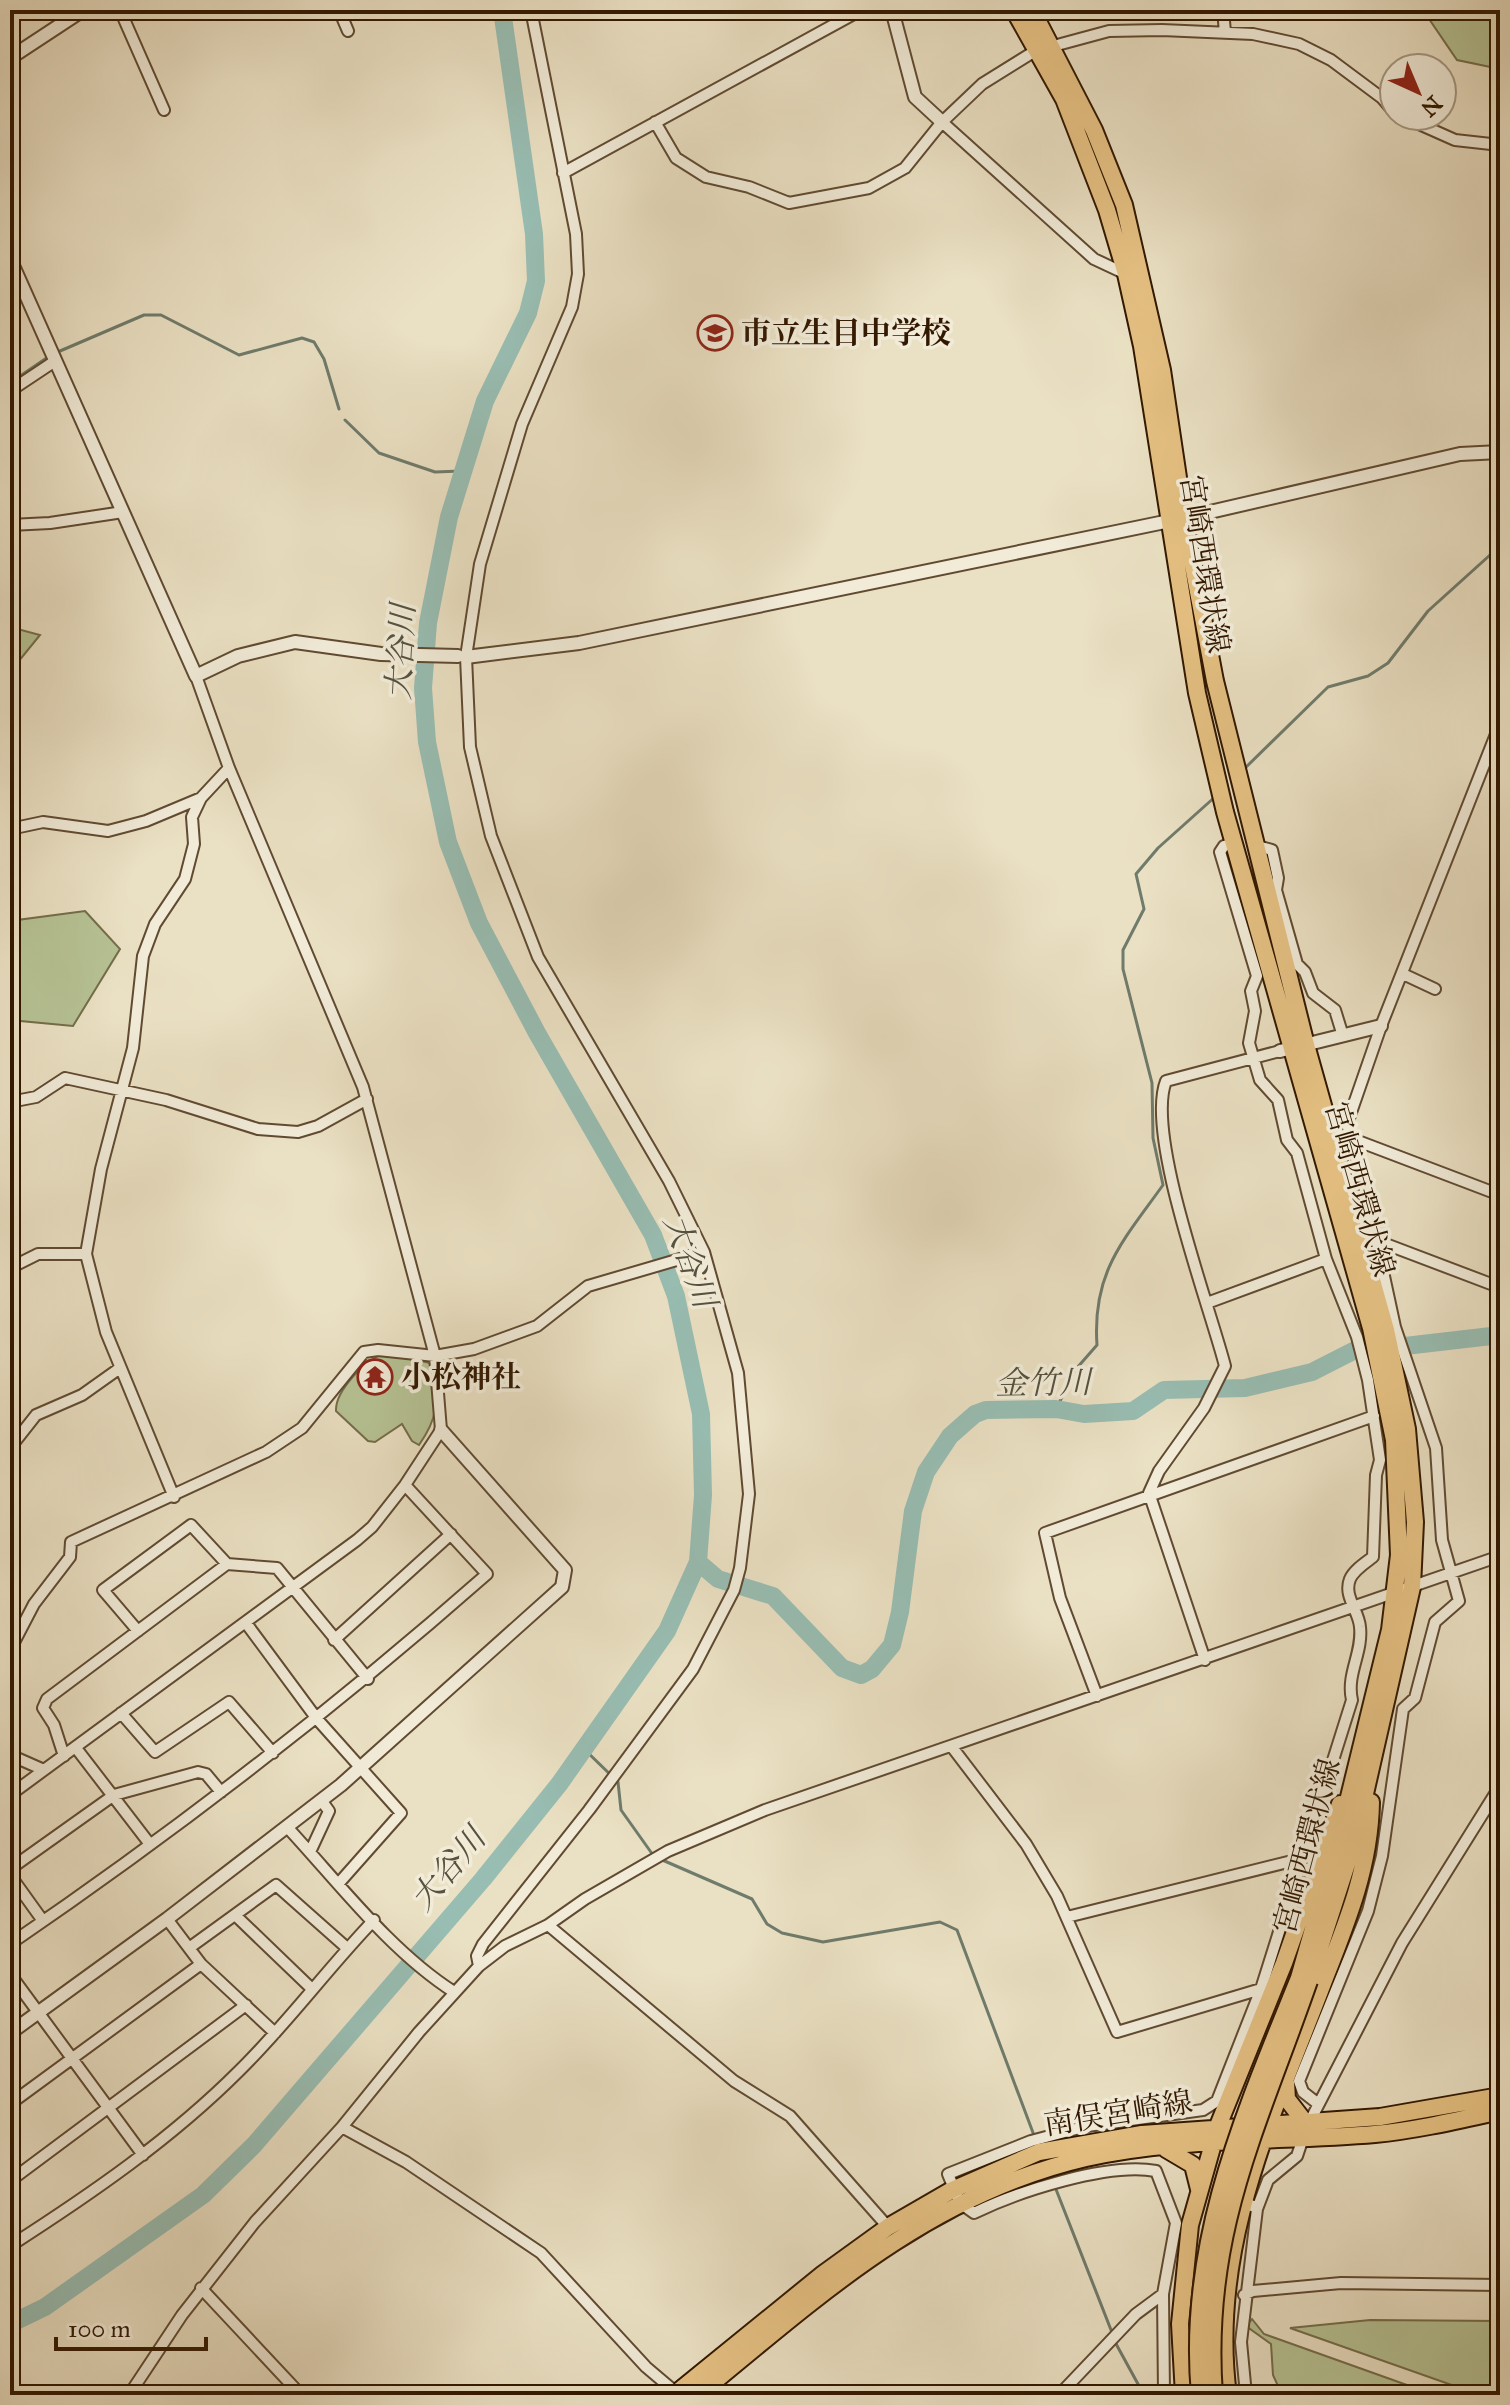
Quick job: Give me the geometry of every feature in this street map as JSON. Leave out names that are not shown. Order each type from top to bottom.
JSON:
[{"type":"main road","name":"宮崎西環状線","points":[[1014,10],[1064,99],[1107,210],[1126,274],[1176,519],[1257,846],[1293,1048]]},
{"type":"main road","name":"宮崎西環状線","points":[[1032,10],[1094,130],[1124,205],[1162,370],[1197,693],[1225,812],[1377,1330],[1411,1471],[1415,1522],[1404,1589],[1364,1766],[1304,1980],[1242,2161],[1224,2227],[1213,2290],[1214,2395]]},
{"type":"main road","points":[[1228,2395],[1224,2343],[1226,2288],[1250,2205],[1261,2140],[1358,1892],[1370,1832],[1364,1766]]},
{"type":"main road","points":[[1184,2395],[1180,2324],[1190,2225],[1218,2126],[1284,1963],[1327,1831],[1364,1766]]},
{"type":"main road","name":"宮崎西環状線","points":[[1200,2395],[1200,2292],[1208,2235],[1227,2165],[1304,1980]]},
{"type":"main road","points":[[1286,2076],[1287,2099],[1306,2127]]},
{"type":"main road","name":"南俣宮崎線","points":[[1144,2142],[1163,2148],[1261,2140],[1306,2127],[1500,2096]]},
{"type":"main road","name":"南俣宮崎線","points":[[677,2394],[823,2274],[888,2227],[957,2196],[1039,2152],[1144,2142],[1218,2126],[1268,2124],[1378,2134],[1500,2111]]},
{"type":"main road","points":[[1163,2148],[1193,2165],[1199,2178],[1199,2195]]},
{"type":"main road","name":"南俣宮崎線","points":[[698,2395],[871,2254],[957,2196]]},
{"type":"street","points":[[10,58],[83,10]]},
{"type":"street","points":[[120,10],[164,110]]},
{"type":"street","points":[[339,10],[348,31]]},
{"type":"street","points":[[479,1966],[477,1956],[483,1944],[589,1810],[693,1669],[734,1590],[740,1568],[749,1494],[738,1373],[701,1252],[669,1181],[538,957],[483,812],[470,747],[462,656],[480,564],[497,498],[522,424],[572,307],[578,274],[576,234],[531,10]]},
{"type":"street","points":[[563,173],[861,10]]},
{"type":"street","points":[[892,10],[915,97],[1094,259],[1126,274]]},
{"type":"street","points":[[1223,10],[1225,32]]},
{"type":"street","points":[[655,122],[676,158],[706,177],[749,187],[789,203],[869,188],[905,168],[942,122],[982,84],[1035,51],[1052,49],[1109,31],[1225,32],[1253,34],[1299,44],[1331,60],[1378,95]]},
{"type":"street","points":[[1437,132],[1455,140],[1500,145]]},
{"type":"street","points":[[10,261],[196,676],[229,768],[345,1038],[367,1099],[435,1356],[441,1430],[565,1570],[562,1587],[361,1768],[167,1919],[10,2033]]},
{"type":"street","points":[[10,391],[55,361]]},
{"type":"street","points":[[196,676],[238,656],[295,642],[381,654],[462,656],[522,653],[1176,519],[1460,454],[1500,452]]},
{"type":"street","points":[[10,525],[123,512]]},
{"type":"street","points":[[1317,2103],[1303,2092],[1299,2081],[1361,1935],[1382,1856],[1403,1709],[1415,1698],[1435,1622],[1459,1601],[1442,1540],[1436,1448],[1389,1376],[1377,1330],[1375,1240],[1347,1124],[1381,1026],[1500,724]]},
{"type":"street","points":[[174,1497],[106,1332],[86,1254],[101,1169],[133,1048],[143,956],[155,924],[185,879],[194,844],[192,817],[201,798],[229,768]]},
{"type":"street","points":[[10,829],[43,822],[108,831],[146,821],[201,798]]},
{"type":"street","points":[[1234,843],[1224,846],[1220,852],[1257,976],[1251,991],[1255,1011],[1249,1043],[1260,1080],[1278,1100],[1287,1140],[1297,1153],[1326,1259],[1377,1330]]},
{"type":"street","points":[[1257,846],[1272,850],[1278,878],[1276,890],[1297,964],[1305,972],[1313,993],[1335,1010],[1343,1036]]},
{"type":"street","points":[[1403,974],[1435,989]]},
{"type":"street","points":[[1205,1660],[1149,1493],[1166,1459],[1204,1408],[1225,1366],[1163,1144],[1162,1091],[1166,1081],[1381,1026]]},
{"type":"street","points":[[10,1102],[36,1097],[65,1078],[121,1093],[166,1100],[258,1129],[298,1132],[318,1126],[367,1099]]},
{"type":"street","points":[[1350,1138],[1500,1195]]},
{"type":"street","points":[[1375,1240],[1491,1284]]},
{"type":"street","points":[[10,1650],[34,1604],[70,1557],[71,1542],[266,1452],[302,1428],[364,1352],[378,1350],[435,1356],[474,1349],[521,1334],[588,1286],[701,1252]]},
{"type":"street","points":[[10,1268],[38,1254],[86,1254]]},
{"type":"street","points":[[1207,1303],[1326,1259]]},
{"type":"street","points":[[10,1448],[22,1428],[36,1415],[82,1395],[120,1368]]},
{"type":"street","points":[[1164,2395],[1163,2294],[1176,2223],[1156,2171],[1094,2175],[1029,2193],[974,2213],[957,2196],[948,2174],[1031,2141],[1087,2126],[1203,2110],[1217,2101],[1261,1989],[1352,1700],[1348,1683],[1360,1624],[1352,1606],[1351,1576],[1373,1557],[1376,1475],[1380,1460],[1374,1416],[1389,1376]]},
{"type":"street","points":[[1097,1696],[1060,1598],[1045,1533],[1149,1493],[1374,1416]]},
{"type":"street","points":[[10,1795],[294,1588],[372,1527],[405,1485],[441,1430]]},
{"type":"street","points":[[10,1944],[317,1719],[368,1679],[487,1574],[405,1485]]},
{"type":"street","points":[[138,1631],[103,1590],[191,1525],[227,1564]]},
{"type":"street","points":[[334,1640],[451,1534]]},
{"type":"street","points":[[129,2395],[201,2288],[255,2222],[342,2127],[454,1992],[479,1966],[505,1946],[548,1925],[585,1899],[668,1851],[765,1810],[1500,1556]]},
{"type":"street","points":[[64,1756],[54,1725],[43,1708],[47,1699],[227,1564],[277,1568],[368,1679]]},
{"type":"street","points":[[246,1623],[317,1719],[401,1813],[339,1883]]},
{"type":"street","points":[[121,1713],[155,1752],[229,1702],[273,1753]]},
{"type":"street","points":[[952,1747],[1026,1844],[1067,1917],[1117,2032],[1261,1989]]},
{"type":"street","points":[[76,1748],[149,1843]]},
{"type":"street","points":[[10,1755],[44,1770]]},
{"type":"street","points":[[10,1869],[114,1795],[198,1772],[206,1774],[221,1792]]},
{"type":"street","points":[[1246,2395],[1241,2342],[1250,2205],[1285,2162],[1297,2156],[1317,2103],[1402,1943],[1500,1786]]},
{"type":"street","points":[[310,1852],[329,1811],[321,1800]]},
{"type":"street","points":[[287,1827],[385,1931],[435,1980],[454,1992]]},
{"type":"street","points":[[1067,1917],[1300,1859]]},
{"type":"street","points":[[10,1875],[43,1921]]},
{"type":"street","points":[[189,1948],[276,1885],[347,1948]]},
{"type":"street","points":[[235,1915],[312,1989]]},
{"type":"street","points":[[167,1919],[201,1964],[275,2033]]},
{"type":"street","points":[[10,2246],[143,2155],[195,2113],[275,2033],[374,1920]]},
{"type":"street","points":[[548,1925],[734,2081],[790,2116],[888,2227]]},
{"type":"street","points":[[10,2104],[201,1964]]},
{"type":"street","points":[[10,1974],[70,2061],[143,2155]]},
{"type":"street","points":[[10,2181],[246,2005]]},
{"type":"street","points":[[342,2127],[406,2162],[541,2253],[646,2367],[677,2394]]},
{"type":"street","points":[[1244,2295],[1253,2291],[1341,2283],[1500,2285]]},
{"type":"street","points":[[201,2288],[301,2395]]},
{"type":"street","points":[[1059,2395],[1136,2314],[1163,2294]]},
{"type":"green space","points":[[1423,10],[1500,21],[1500,69],[1458,60],[1458,52],[1452,52]]},
{"type":"green space","points":[[10,627],[40,635],[10,672]]},
{"type":"green space","points":[[85,911],[120,949],[73,1026],[10,1020],[10,921]]},
{"type":"green space","points":[[386,1353],[430,1363],[434,1415],[419,1445],[412,1441],[402,1424],[375,1442],[368,1441],[336,1411],[346,1385],[370,1361]]},
{"type":"green space","points":[[1252,2319],[1264,2334],[1435,2395],[1282,2395],[1273,2375],[1271,2344],[1246,2326]]},
{"type":"green space","points":[[1370,2320],[1500,2321],[1500,2395],[1480,2395],[1290,2328]]},
{"type":"waterway","name":"大谷川","points":[[10,2324],[45,2307],[203,2195],[254,2145],[483,1879],[560,1783],[667,1631],[698,1562],[703,1495],[701,1414],[676,1296],[653,1235],[537,1033],[479,923],[448,842],[427,742],[423,688],[428,623],[449,517],[485,401],[528,313],[536,281],[534,234],[502,10]]},
{"type":"waterway","points":[[60,351],[144,315],[161,315],[239,355],[302,338],[314,342],[324,359],[339,409]]},
{"type":"waterway","points":[[10,383],[48,357]]},
{"type":"waterway","points":[[345,420],[379,453],[435,472],[461,471]]},
{"type":"waterway","points":[[1242,771],[1328,687],[1368,676],[1388,663],[1428,611],[1500,546]]},
{"type":"waterway","points":[[1056,1409],[1076,1369],[1097,1345],[1100,1297],[1113,1259],[1163,1185],[1153,1138],[1152,1083],[1123,969],[1123,950],[1144,909],[1136,874],[1158,848],[1216,796]]},
{"type":"waterway","name":"金竹川","points":[[698,1562],[718,1579],[773,1596],[842,1668],[861,1675],[872,1669],[892,1645],[900,1612],[913,1511],[926,1472],[950,1436],[975,1414],[986,1410],[1056,1409],[1084,1414],[1133,1411],[1164,1390],[1245,1388],[1312,1372],[1363,1346],[1405,1346],[1500,1335]]},
{"type":"waterway","points":[[584,1749],[618,1782],[621,1810],[653,1855]]},
{"type":"waterway","points":[[660,1859],[752,1899],[767,1924],[782,1933],[823,1942],[940,1922],[957,1930],[1035,2138]]},
{"type":"waterway","points":[[1050,2174],[1113,2335]]},
{"type":"waterway","points":[[1115,2342],[1144,2395]]},
{"type":"place","name":"市立生目中学校","points":[[715,333]]},
{"type":"place","name":"小松神社","points":[[375,1377]]}]
